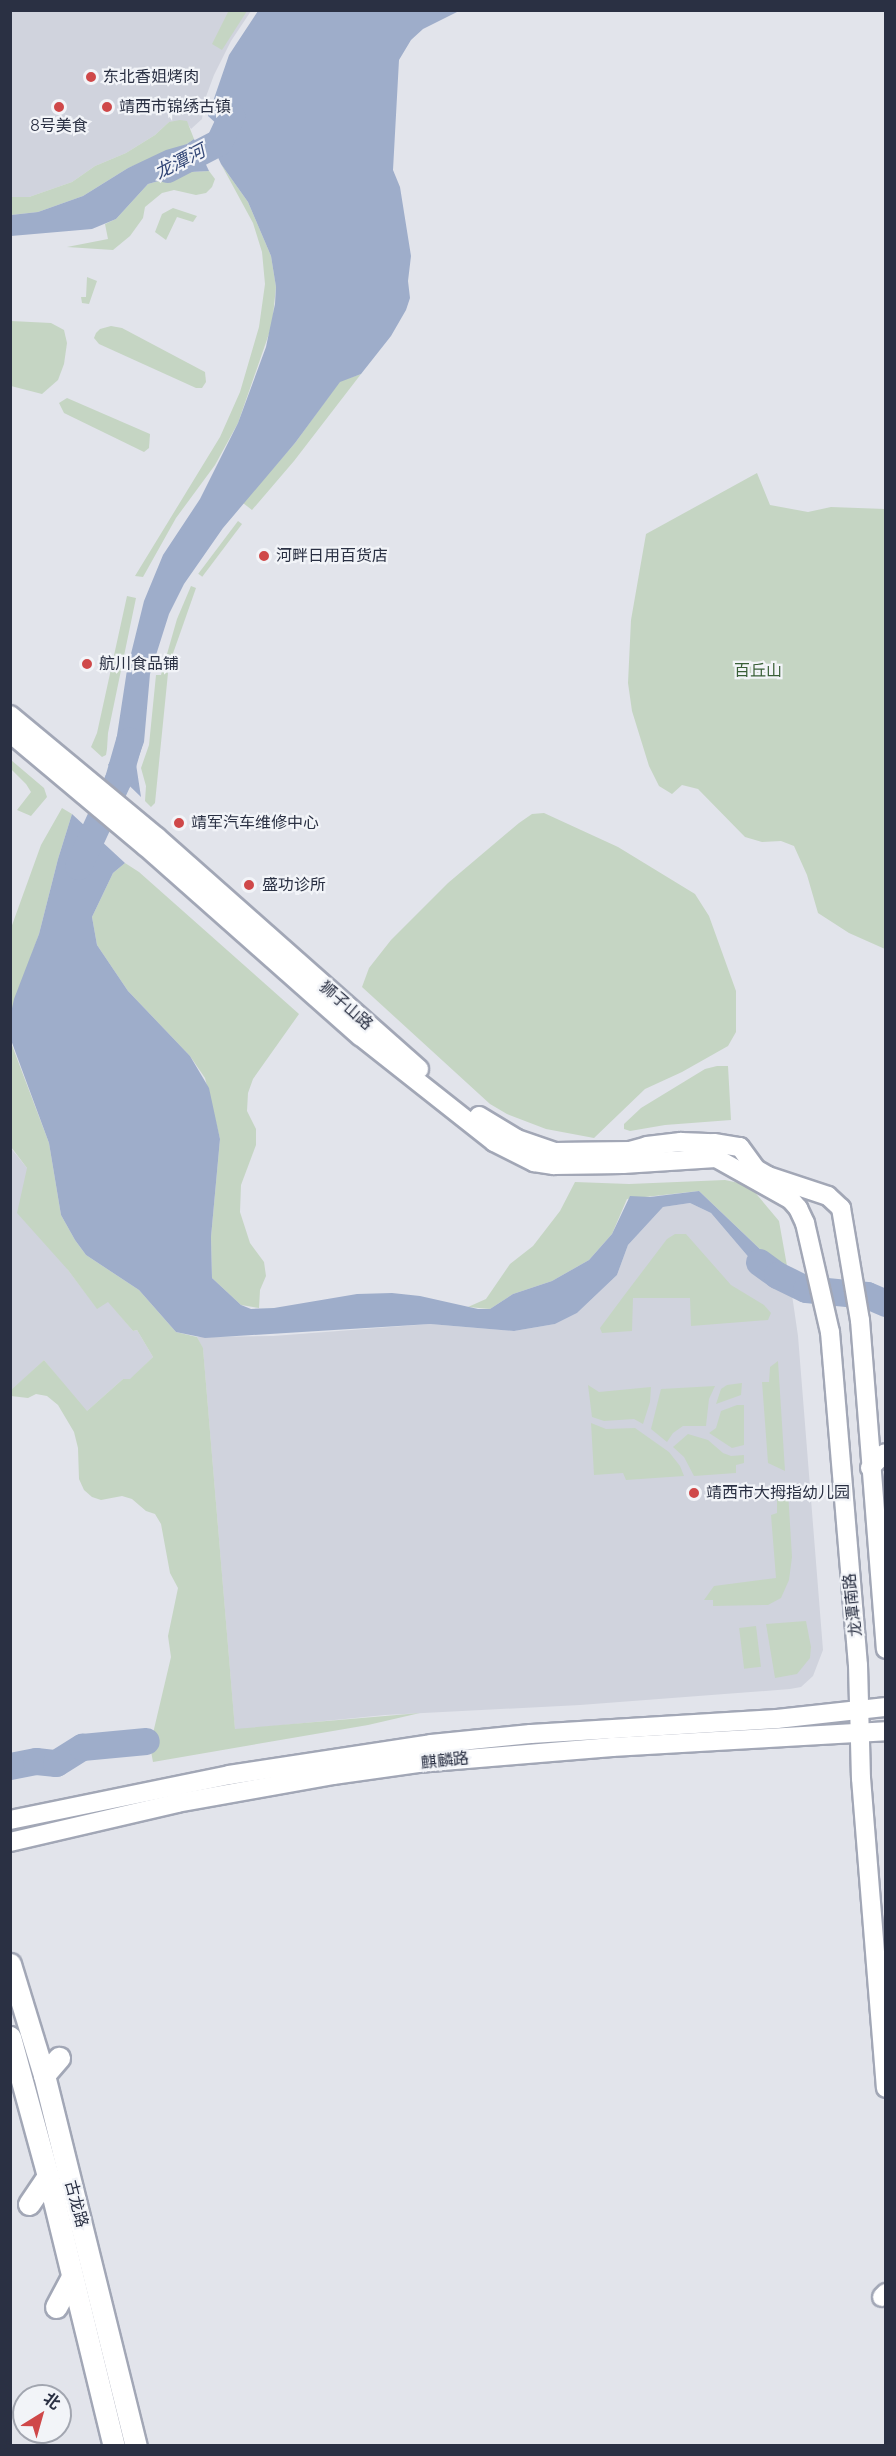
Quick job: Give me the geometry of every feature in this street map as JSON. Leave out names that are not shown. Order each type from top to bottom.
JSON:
[{"type":"main road","name":"狮子山路","points":[[10,715],[73,776],[391,1045],[499,1130],[535,1147],[555,1152],[630,1151],[647,1146],[681,1142],[714,1143],[735,1155]]},
{"type":"main road","name":"狮子山路","points":[[10,733],[73,776]]},
{"type":"main road","name":"龙潭南路","points":[[735,1155],[759,1184],[790,1200],[798,1208],[805,1223],[828,1319],[861,1708],[860,1732],[868,1871],[875,1933],[885,2088]]},
{"type":"main road","name":"龙潭南路","points":[[735,1155],[768,1176],[828,1196],[841,1208],[860,1320],[885,1648]]},
{"type":"main road","points":[[870,1468],[885,1453]]},
{"type":"main road","name":"麒麟路","points":[[10,1820],[229,1775],[374,1752],[531,1734],[777,1719],[885,1707]]},
{"type":"main road","name":"麒麟路","points":[[10,1842],[177,1803],[333,1775],[418,1763],[612,1746],[885,1731]]},
{"type":"main road","name":"古龙路","points":[[10,1964],[44,2075],[136,2445]]},
{"type":"main road","name":"古龙路","points":[[10,2037],[15,2074],[48,2176],[114,2445]]},
{"type":"main road","points":[[44,2075],[59,2058]]},
{"type":"main road","points":[[29,2204],[48,2176]]},
{"type":"main road","points":[[98,2291],[113,2273]]},
{"type":"main road","points":[[56,2307],[72,2277]]},
{"type":"shaded area","name":"靖西市锦绣古镇","points":[[11,11],[251,11],[231,41],[214,75],[204,102],[202,119],[191,129],[186,121],[169,122],[155,135],[126,153],[95,166],[72,182],[29,197],[11,197]]},
{"type":"shaded area","points":[[10,1147],[27,1168],[68,1270],[97,1308],[108,1301],[133,1331],[137,1330],[153,1357],[130,1380],[123,1379],[86,1412],[44,1360],[11,1391]]},
{"type":"shaded area","points":[[690,1203],[711,1213],[757,1267],[791,1288],[798,1336],[823,1650],[813,1676],[801,1687],[790,1689],[580,1705],[385,1715],[235,1730],[203,1349],[197,1337],[273,1336],[430,1324],[514,1331],[555,1324],[577,1313],[617,1275],[628,1245],[663,1207]]},
{"type":"green space","points":[[229,10],[247,11],[222,50],[212,44]]},
{"type":"green space","points":[[187,121],[194,139],[187,144],[128,168],[83,196],[38,212],[11,215],[10,197],[29,197],[72,182],[95,166],[126,153],[155,135],[169,122]]},
{"type":"green space","points":[[221,164],[248,202],[271,256],[276,287],[272,325],[238,423],[215,465],[176,518],[143,577],[135,576],[220,437],[240,392],[259,327],[265,284],[262,252],[253,223]]},
{"type":"green space","points":[[209,171],[215,179],[212,187],[206,193],[196,195],[174,190],[162,193],[145,207],[143,218],[130,236],[113,250],[67,247],[108,239],[105,224],[116,219],[148,184],[190,172]]},
{"type":"green space","points":[[173,208],[197,216],[193,222],[177,217],[166,240],[155,232],[162,214]]},
{"type":"green space","points":[[87,277],[97,281],[89,304],[82,303],[81,297],[86,297]]},
{"type":"green space","points":[[11,321],[51,323],[64,330],[67,343],[64,364],[58,380],[42,394],[11,386]]},
{"type":"green space","points":[[111,326],[122,328],[205,372],[206,382],[202,388],[196,388],[99,344],[94,338],[96,333],[100,329]]},
{"type":"green space","points":[[361,374],[294,461],[252,510],[243,503],[295,443],[340,381]]},
{"type":"green space","points":[[67,398],[150,434],[149,448],[144,452],[64,413],[59,403]]},
{"type":"green space","name":"百丘山","points":[[757,473],[770,505],[808,512],[831,507],[885,509],[885,949],[849,933],[818,913],[807,875],[794,846],[781,841],[762,842],[745,837],[698,789],[682,785],[672,794],[659,786],[649,766],[632,711],[628,683],[631,620],[646,534]]},
{"type":"green space","points":[[238,521],[242,524],[202,577],[198,574]]},
{"type":"green space","points":[[191,586],[196,588],[170,662],[165,661],[177,619]]},
{"type":"green space","points":[[127,596],[136,598],[108,733],[106,755],[102,757],[91,747],[97,733]]},
{"type":"green space","points":[[162,671],[168,673],[155,803],[151,807],[145,801],[146,786],[141,768],[149,745],[156,675],[161,675]]},
{"type":"green space","points":[[11,760],[44,788],[47,797],[31,816],[17,810],[31,792],[11,769]]},
{"type":"green space","points":[[62,808],[72,814],[39,934],[11,1013],[11,928],[41,845]]},
{"type":"green space","points":[[544,813],[618,847],[695,894],[709,916],[736,991],[736,1032],[728,1046],[682,1072],[645,1089],[594,1138],[546,1129],[507,1114],[490,1104],[362,987],[369,968],[391,940],[448,883],[519,823],[532,814]]},
{"type":"green space","points":[[125,863],[139,872],[299,1014],[253,1079],[248,1093],[247,1111],[256,1129],[256,1145],[241,1185],[240,1212],[250,1243],[264,1262],[266,1276],[260,1290],[259,1308],[241,1305],[212,1278],[211,1237],[220,1139],[205,1078],[190,1056],[128,991],[97,945],[92,917],[113,873]]},
{"type":"green space","points":[[10,1040],[49,1143],[61,1215],[75,1240],[86,1255],[139,1290],[176,1332],[197,1337],[203,1348],[235,1729],[420,1713],[368,1725],[153,1762],[150,1746],[171,1657],[168,1636],[178,1588],[170,1573],[161,1524],[155,1514],[146,1511],[132,1499],[122,1496],[101,1500],[92,1497],[84,1490],[79,1479],[78,1448],[74,1432],[58,1405],[47,1396],[36,1394],[28,1398],[11,1396],[10,1391],[44,1360],[87,1411],[123,1379],[130,1379],[153,1357],[137,1330],[133,1331],[108,1302],[97,1309],[68,1270],[17,1213],[27,1168],[11,1147]]},
{"type":"green space","points":[[728,1066],[731,1120],[665,1125],[630,1131],[624,1129],[624,1124],[641,1108],[705,1069]]},
{"type":"green space","points":[[725,1180],[744,1184],[753,1190],[779,1221],[789,1277],[699,1191],[627,1199],[612,1234],[589,1260],[552,1281],[513,1294],[490,1309],[468,1307],[486,1299],[510,1264],[533,1246],[560,1211],[575,1182],[629,1184]]},
{"type":"green space","points":[[675,1234],[686,1234],[731,1285],[764,1305],[771,1313],[768,1320],[691,1326],[690,1298],[633,1298],[632,1331],[602,1333],[600,1328],[667,1239]]},
{"type":"green space","points":[[778,1361],[785,1471],[768,1463],[762,1382],[769,1382],[770,1367]]},
{"type":"green space","points":[[742,1383],[741,1395],[716,1404],[721,1389],[727,1385]]},
{"type":"green space","points":[[588,1385],[599,1392],[651,1387],[650,1402],[643,1424],[634,1419],[604,1421],[592,1417]]},
{"type":"green space","points":[[715,1386],[709,1399],[706,1426],[683,1426],[673,1433],[667,1442],[651,1429],[661,1389]]},
{"type":"green space","points":[[744,1405],[744,1445],[732,1448],[709,1433],[716,1428],[721,1411]]},
{"type":"green space","points":[[591,1423],[606,1429],[635,1428],[669,1452],[680,1466],[684,1476],[626,1480],[623,1473],[594,1475]]},
{"type":"green space","points":[[688,1434],[708,1440],[723,1453],[731,1456],[744,1455],[744,1463],[736,1465],[736,1473],[694,1476],[684,1457],[673,1447]]},
{"type":"green space","points":[[788,1491],[792,1557],[789,1580],[781,1598],[768,1605],[713,1606],[713,1600],[704,1600],[714,1586],[776,1578],[771,1515],[777,1513],[777,1499]]},
{"type":"green space","points":[[806,1621],[811,1647],[810,1658],[797,1674],[775,1678],[766,1624]]},
{"type":"green space","points":[[756,1626],[761,1667],[744,1669],[739,1628]]},
{"type":"water","points":[[258,11],[459,11],[423,29],[411,40],[399,60],[393,170],[400,187],[411,256],[408,281],[410,298],[406,310],[391,336],[361,374],[340,382],[295,443],[223,528],[184,584],[169,614],[150,674],[144,742],[136,764],[141,797],[108,765],[114,755],[127,670],[144,601],[163,555],[200,499],[238,423],[266,347],[275,304],[276,287],[271,256],[248,202],[221,164],[210,140],[220,131],[218,125],[208,116],[229,55]]},
{"type":"water","points":[[194,139],[209,171],[190,172],[148,184],[116,219],[92,229],[11,236],[11,215],[38,212],[83,196],[128,168]]},
{"type":"water","points":[[72,814],[125,863],[113,873],[92,917],[97,945],[128,991],[190,1056],[209,1088],[220,1139],[211,1237],[212,1278],[241,1305],[251,1309],[274,1308],[357,1294],[392,1293],[420,1296],[478,1309],[490,1309],[513,1294],[552,1281],[589,1260],[612,1234],[630,1196],[650,1197],[699,1191],[789,1277],[791,1288],[757,1267],[711,1213],[690,1203],[663,1207],[628,1245],[617,1275],[577,1313],[555,1324],[514,1331],[430,1324],[205,1338],[176,1332],[139,1290],[86,1255],[75,1240],[61,1215],[49,1143],[11,1040],[11,1013],[14,999],[39,934]]},
{"type":"waterway","name":"龙潭河","points":[[167,169],[219,142],[231,116]]},
{"type":"waterway","points":[[78,866],[118,779],[129,741]]},
{"type":"waterway","points":[[759,1262],[777,1275],[806,1289],[867,1295],[886,1303]]},
{"type":"waterway","points":[[10,1766],[36,1761],[56,1763],[82,1747],[146,1741]]},
{"type":"place","name":"东北香姐烤肉","points":[[91,77]]},
{"type":"place","name":"8号美食","points":[[59,107]]},
{"type":"place","name":"靖西市锦绣古镇","points":[[107,107]]},
{"type":"place","name":"河畔日用百货店","points":[[264,556]]},
{"type":"place","name":"航川食品铺","points":[[87,664]]},
{"type":"place","name":"靖军汽车维修中心","points":[[179,823]]},
{"type":"place","name":"盛功诊所","points":[[249,885]]},
{"type":"place","name":"靖西市大拇指幼儿园","points":[[694,1493]]}]
